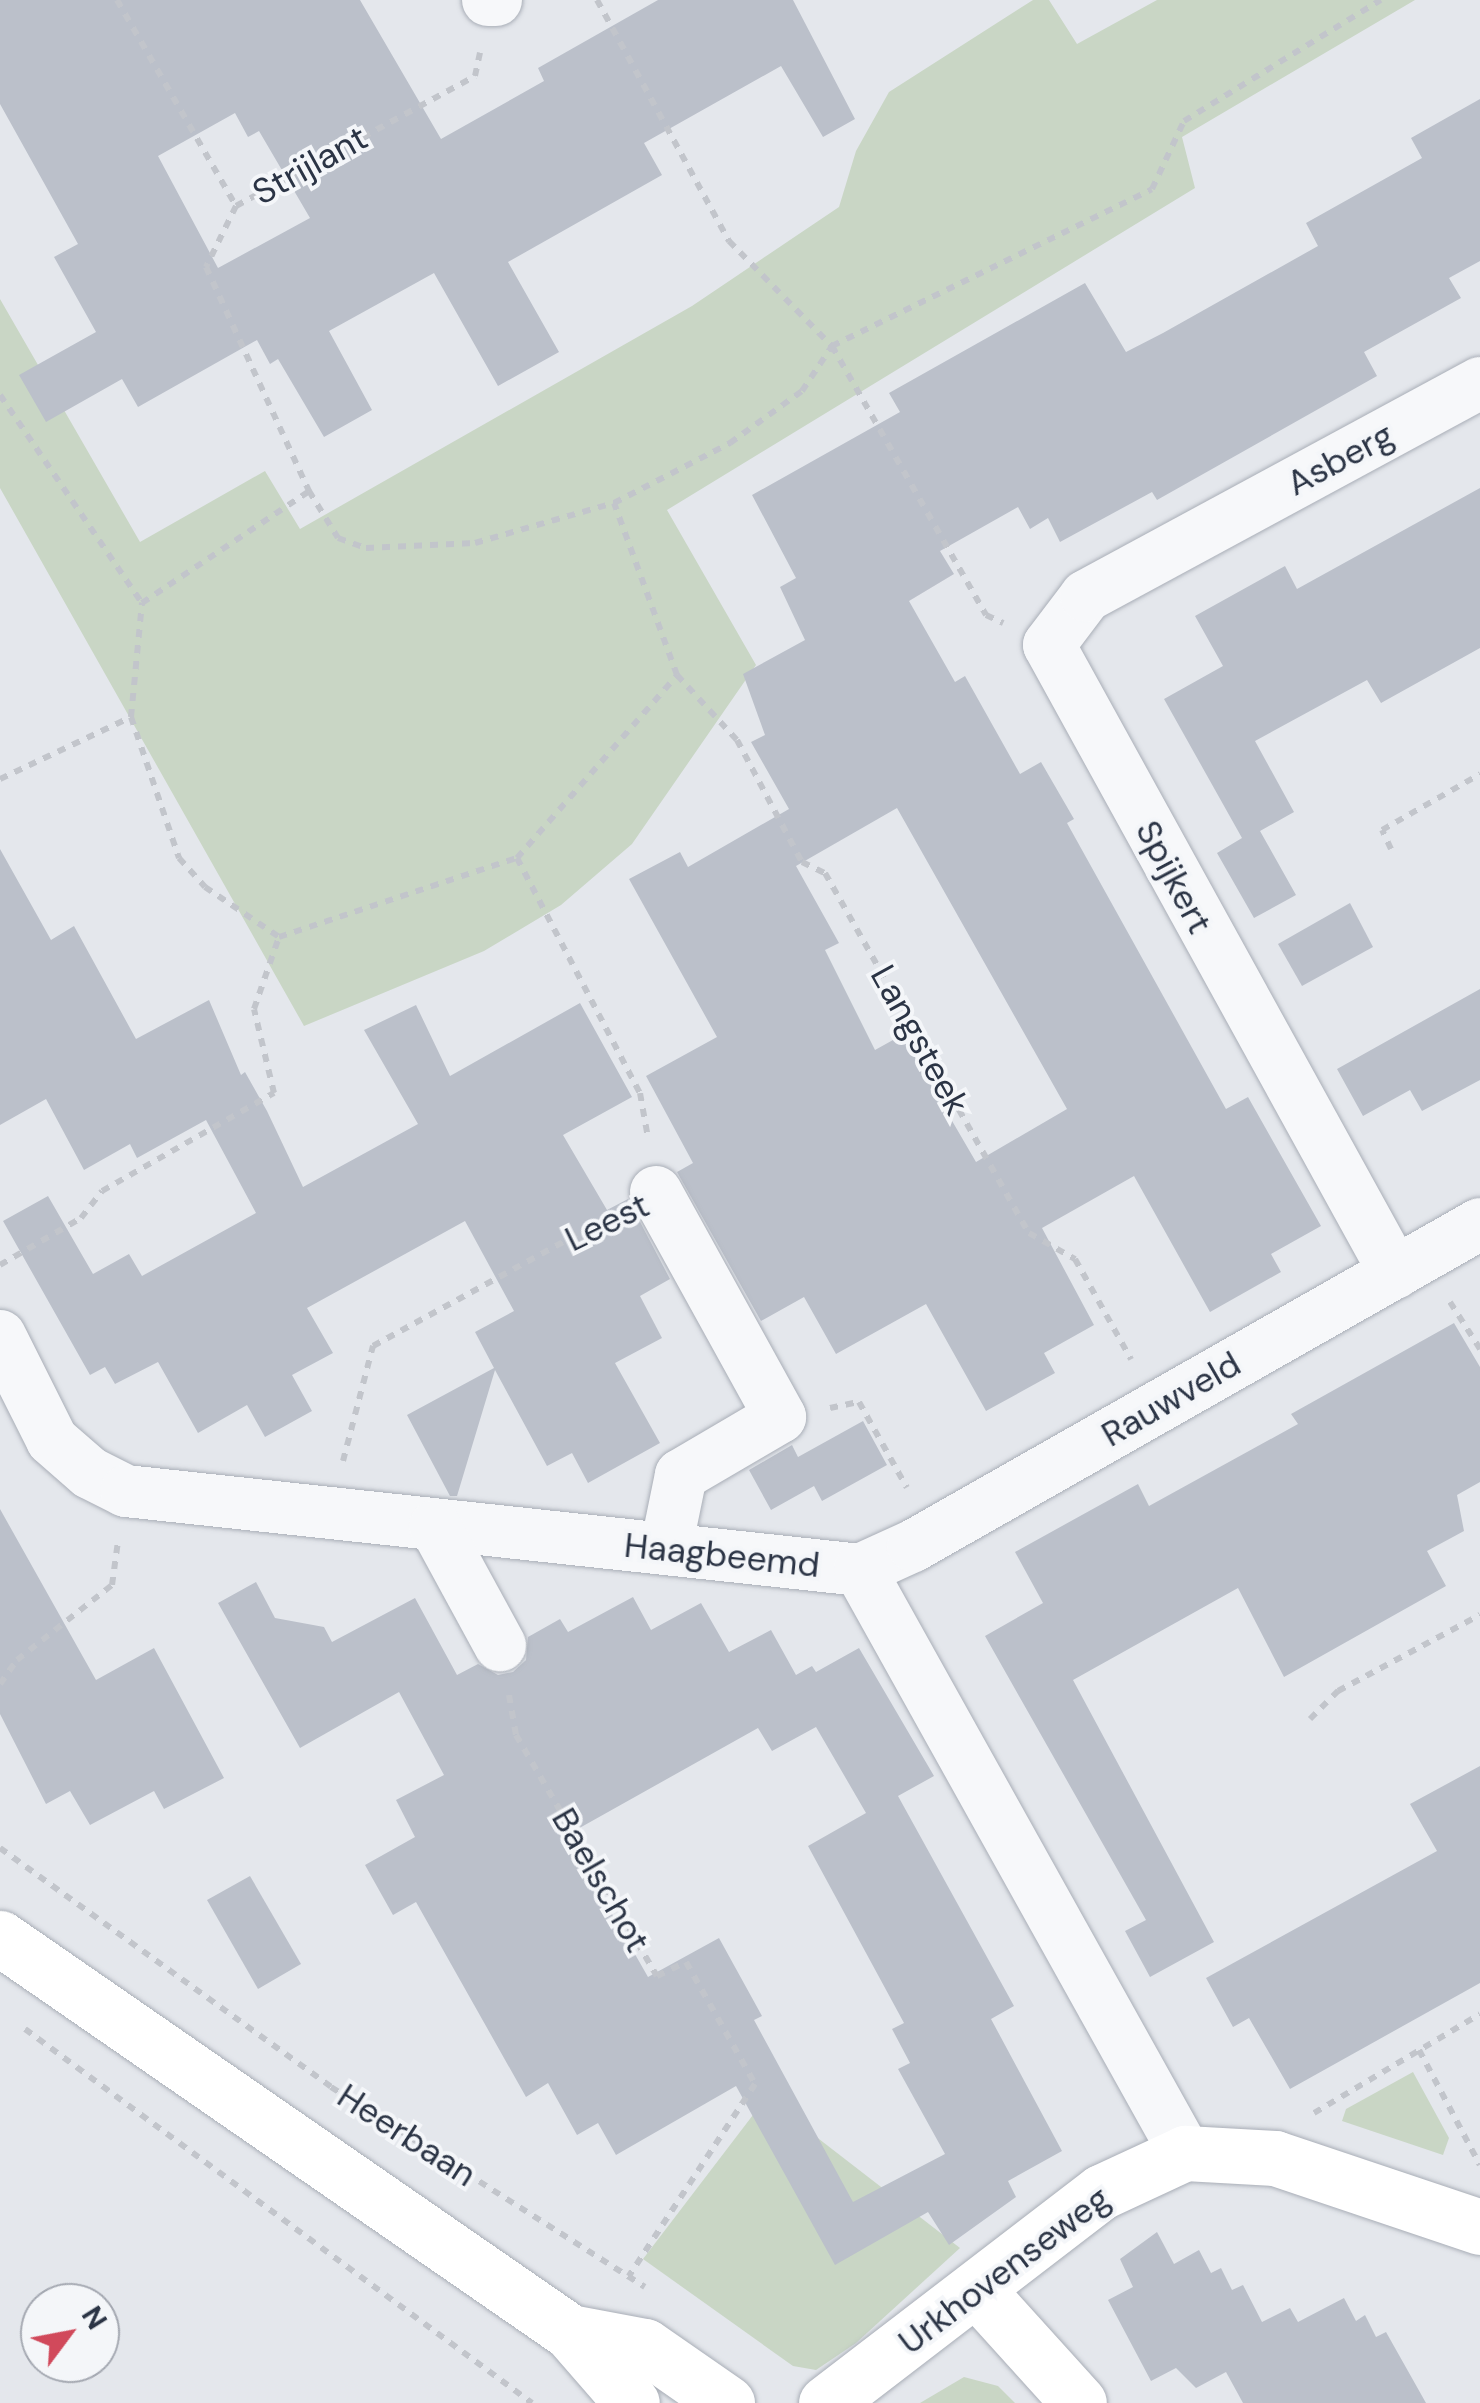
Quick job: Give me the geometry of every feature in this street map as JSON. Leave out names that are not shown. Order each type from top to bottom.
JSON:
[{"type":"street","name":"Asberg","points":[[1049,645],[1086,596],[1480,383]]},
{"type":"street","name":"Spijkert","points":[[1049,645],[1395,1273]]},
{"type":"street","name":"Leest","points":[[656,1192],[780,1416]]},
{"type":"street","name":"Rauwveld","points":[[860,1570],[933,1535],[1480,1224]]},
{"type":"street","name":"Haagbeemd","points":[[0,1336],[52,1440],[90,1473],[126,1491],[860,1570],[1185,2154]]},
{"type":"street","points":[[666,1548],[680,1475],[780,1416]]},
{"type":"street","points":[[435,1526],[500,1645]]},
{"type":"street","name":"Heerbaan","points":[[0,1938],[570,2332],[632,2403]]},
{"type":"street","name":"Urkhovenseweg","points":[[826,2403],[1100,2192],[1185,2154],[1274,2158],[1480,2227]]},
{"type":"street","points":[[977,2290],[1079,2403]]},
{"type":"street","name":"Heerbaan","points":[[570,2332],[645,2346],[727,2403]]},
{"type":"path","name":"Strijlant","points":[[117,0],[236,206],[475,76],[491,1]]},
{"type":"path","points":[[597,0],[729,241],[832,346],[986,616],[1049,645]]},
{"type":"path","points":[[236,206],[206,267],[309,491],[338,538],[366,548],[475,543],[614,503],[730,443],[802,392],[832,346],[1152,190],[1184,121],[1382,0]]},
{"type":"path","points":[[0,395],[142,603],[131,717],[179,858],[204,887],[280,938]]},
{"type":"path","points":[[142,603],[309,491]]},
{"type":"path","points":[[280,938],[517,858],[677,676],[614,503]]},
{"type":"path","name":"Langsteek","points":[[677,676],[737,740],[802,862],[826,873],[1029,1233],[1075,1259],[1157,1407]]},
{"type":"path","points":[[0,780],[131,717]]},
{"type":"path","points":[[1391,849],[1382,830],[1480,774]]},
{"type":"path","points":[[517,858],[640,1092],[656,1192]]},
{"type":"path","points":[[0,1264],[81,1218],[102,1191],[274,1092],[254,1009],[280,938]]},
{"type":"path","name":"Leest","points":[[329,1515],[373,1346],[656,1192]]},
{"type":"path","points":[[780,1416],[859,1402],[933,1535]]},
{"type":"path","points":[[0,1684],[18,1660],[112,1585],[126,1491]]},
{"type":"path","points":[[1310,1719],[1338,1691],[1480,1615]]},
{"type":"path","name":"Baelschot","points":[[500,1645],[516,1735],[657,1976],[686,1962],[755,2084],[628,2276]]},
{"type":"path","name":"Heerbaan","points":[[0,1848],[331,2086],[658,2295]]},
{"type":"path","points":[[1274,2158],[1304,2119],[1480,2014]]},
{"type":"path","points":[[15,2022],[532,2403]]},
{"type":"path","points":[[1419,2050],[1480,2165]]},
{"type":"green space","points":[[1033,0],[1049,0],[1077,44],[1157,0],[1415,0],[1182,137],[1195,188],[667,510],[756,665],[632,844],[561,905],[484,951],[304,1026],[0,488],[0,299],[140,542],[265,471],[300,529],[692,306],[839,207],[856,151],[889,92]]},
{"type":"green space","points":[[1413,2072],[1449,2138],[1443,2155],[1342,2121],[1346,2109]]},
{"type":"green space","points":[[766,2098],[960,2248],[856,2343],[816,2370],[793,2366],[643,2259]]},
{"type":"green space","points":[[964,2377],[998,2386],[1015,2403],[920,2403]]},
{"type":"building","points":[[0,0],[360,0],[441,139],[544,81],[538,68],[658,0],[793,0],[855,119],[823,137],[781,66],[644,143],[662,175],[508,262],[559,352],[498,386],[434,273],[329,331],[372,410],[324,437],[278,359],[270,364],[257,340],[138,407],[122,379],[46,422],[19,375],[96,332],[54,257],[78,244],[0,104]],"holes":[[[235,113],[248,137],[259,131],[310,218],[218,268],[158,156]]]},
{"type":"building","points":[[1480,99],[1480,261],[1449,278],[1461,298],[1364,352],[1377,376],[1157,500],[1152,492],[1060,542],[1048,518],[1030,529],[1018,507],[940,551],[954,574],[909,601],[955,682],[965,676],[1020,774],[1041,762],[1074,819],[1067,823],[1226,1109],[1248,1097],[1321,1226],[1271,1254],[1281,1272],[1210,1312],[1134,1176],[1042,1228],[1094,1325],[1044,1353],[1055,1373],[986,1411],[926,1304],[836,1354],[804,1297],[761,1321],[677,1172],[693,1163],[646,1076],[717,1037],[629,879],[680,852],[688,867],[789,809],[751,742],[765,735],[743,674],[805,640],[780,587],[796,578],[752,495],[900,412],[889,393],[1085,283],[1126,352],[1163,333],[1318,246],[1306,223],[1422,158],[1411,138]],"holes":[[[897,808],[1067,1109],[976,1162],[902,1035],[875,1050],[825,950],[839,943],[796,866]]]},
{"type":"building","points":[[1480,488],[1480,648],[1381,703],[1367,680],[1255,741],[1294,812],[1260,831],[1296,895],[1254,918],[1217,853],[1242,838],[1164,699],[1223,666],[1195,616],[1285,566],[1297,589]]},
{"type":"building","points":[[0,849],[51,940],[74,926],[136,1039],[209,1000],[241,1075],[245,1072],[267,1111],[303,1187],[418,1124],[364,1030],[416,1005],[450,1076],[580,1003],[632,1097],[563,1135],[607,1210],[628,1199],[670,1279],[640,1296],[662,1338],[615,1363],[660,1443],[588,1483],[572,1453],[547,1466],[495,1370],[457,1496],[450,1496],[407,1415],[494,1368],[475,1332],[514,1311],[465,1221],[307,1308],[333,1353],[292,1375],[312,1411],[265,1437],[247,1405],[198,1433],[158,1362],[115,1384],[105,1367],[90,1375],[3,1221],[48,1196],[93,1274],[129,1254],[142,1276],[256,1213],[206,1120],[137,1158],[130,1144],[84,1170],[46,1099],[0,1125]]},
{"type":"building","points":[[1350,903],[1373,947],[1302,986],[1278,944]]},
{"type":"building","points":[[1480,989],[1480,1080],[1422,1111],[1410,1090],[1363,1116],[1337,1069]]},
{"type":"building","points":[[1454,1323],[1480,1367],[1480,1482],[1457,1495],[1464,1531],[1427,1551],[1446,1586],[1284,1677],[1238,1588],[1073,1680],[1214,1942],[1150,1977],[1125,1931],[1146,1920],[985,1636],[1043,1603],[1015,1552],[1138,1484],[1149,1506],[1298,1424],[1291,1414]]},
{"type":"building","points":[[863,1421],[887,1465],[822,1501],[814,1486],[771,1510],[749,1470],[792,1445],[798,1457]]},
{"type":"building","points":[[0,1509],[96,1680],[154,1648],[224,1778],[164,1809],[154,1791],[90,1825],[70,1791],[46,1804],[0,1714]]},
{"type":"building","points":[[256,1582],[275,1618],[324,1627],[332,1642],[415,1598],[457,1675],[478,1664],[498,1675],[513,1672],[526,1660],[528,1637],[560,1619],[568,1632],[633,1597],[651,1630],[701,1603],[729,1652],[771,1630],[796,1675],[812,1666],[816,1672],[859,1648],[934,1776],[898,1796],[1014,2006],[991,2019],[1062,2151],[1008,2181],[1016,2197],[949,2245],[928,2212],[835,2265],[736,2086],[616,2155],[598,2123],[577,2135],[548,2083],[526,2097],[416,1902],[393,1915],[365,1865],[415,1837],[396,1800],[444,1775],[399,1692],[300,1748],[218,1603]],"holes":[[[816,1727],[866,1813],[808,1846],[904,2023],[892,2029],[910,2063],[898,2069],[945,2154],[853,2202],[754,2020],[762,2016],[719,1938],[648,1977],[567,1835],[758,1728],[772,1751]]]},
{"type":"building","points":[[1480,1766],[1480,1983],[1290,2089],[1249,2018],[1233,2027],[1206,1978],[1437,1851],[1410,1804]]},
{"type":"building","points":[[250,1876],[301,1964],[258,1989],[207,1900]]},
{"type":"building","points":[[1157,2232],[1174,2264],[1199,2250],[1211,2273],[1221,2268],[1232,2290],[1243,2285],[1262,2322],[1290,2308],[1298,2322],[1344,2298],[1356,2321],[1365,2315],[1376,2337],[1386,2332],[1426,2403],[1243,2403],[1226,2372],[1196,2388],[1176,2368],[1151,2381],[1108,2300],[1133,2287],[1120,2259]]}]
